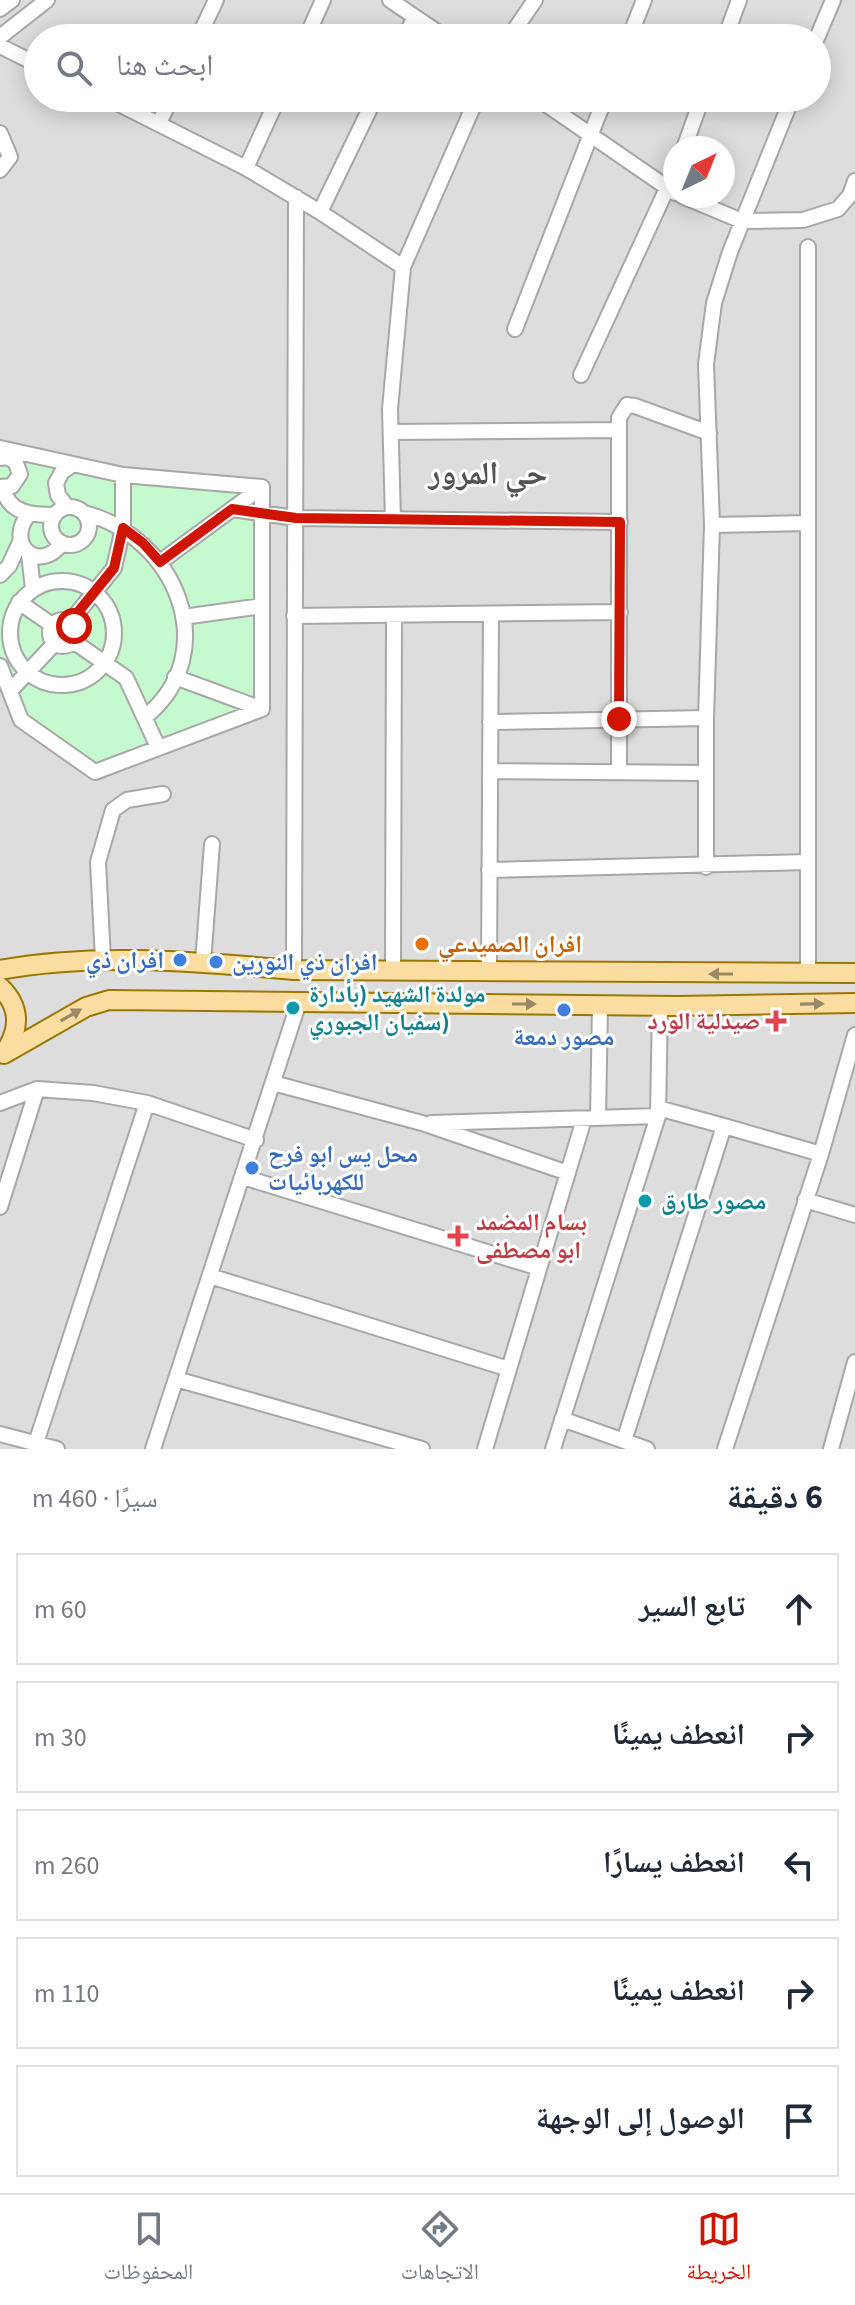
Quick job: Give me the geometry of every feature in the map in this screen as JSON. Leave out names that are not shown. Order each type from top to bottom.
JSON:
[{"type":"main road","points":[[0,970],[103,960],[203,962],[294,970],[855,973]]},
{"type":"main road","points":[[660,1005],[667,988],[678,974]]},
{"type":"main road","points":[[0,987],[10,998],[17,1020],[17,1031],[2,1056]]},
{"type":"main road","points":[[2,1056],[86,1007],[109,1000],[600,1005],[855,1003]]},
{"type":"street","points":[[0,9],[12,0]]},
{"type":"street","points":[[0,37],[47,0]]},
{"type":"street","points":[[205,24],[216,0]]},
{"type":"street","points":[[312,24],[323,0]]},
{"type":"street","points":[[390,0],[411,9],[429,24]]},
{"type":"street","points":[[519,24],[535,0]]},
{"type":"street","points":[[635,24],[644,0]]},
{"type":"street","points":[[730,24],[739,0]]},
{"type":"street","points":[[823,24],[833,0]]},
{"type":"street","points":[[0,46],[24,58]]},
{"type":"street","points":[[136,112],[296,197],[403,267]]},
{"type":"street","points":[[159,123],[164,112]]},
{"type":"street","points":[[246,168],[272,112]]},
{"type":"street","points":[[320,212],[368,112]]},
{"type":"street","points":[[393,519],[390,409],[403,267],[471,112]]},
{"type":"street","points":[[558,112],[663,185]]},
{"type":"street","points":[[515,329],[600,112]]},
{"type":"street","points":[[688,136],[697,112]]},
{"type":"street","points":[[706,867],[706,718],[712,525],[706,364],[714,303],[742,221],[786,112]]},
{"type":"street","points":[[0,133],[10,157],[0,170]]},
{"type":"street","points":[[711,208],[742,221],[803,220],[838,209],[853,190]]},
{"type":"street","points":[[294,970],[296,197]]},
{"type":"street","points":[[581,375],[664,208]]},
{"type":"street","points":[[808,247],[808,973]]},
{"type":"street","points":[[619,772],[619,418],[627,405],[709,433]]},
{"type":"street","points":[[391,432],[619,430]]},
{"type":"street","points":[[0,448],[123,475],[262,487]]},
{"type":"street","points":[[0,458],[11,458],[20,469],[16,483],[2,488],[5,504],[29,514],[76,508],[123,528],[143,543],[160,562],[179,598],[183,617],[183,648],[175,677],[157,706],[145,717]]},
{"type":"street","points":[[72,465],[62,472],[56,483],[61,511],[52,528],[55,537],[62,543],[76,544],[87,535],[90,526],[84,513]]},
{"type":"street","points":[[70,622],[114,568],[123,528],[123,475]]},
{"type":"street","points":[[160,562],[262,487]]},
{"type":"street","points":[[262,487],[262,709]]},
{"type":"street","points":[[232,509],[296,518],[620,522]]},
{"type":"street","points":[[29,514],[21,525],[33,589]]},
{"type":"street","points":[[712,525],[807,523]]},
{"type":"street","points":[[25,548],[41,557],[48,556],[62,543]]},
{"type":"street","points":[[0,575],[25,548]]},
{"type":"street","points":[[68,581],[94,592],[107,607],[114,626],[113,646],[104,664],[91,677],[73,684],[54,685],[28,672],[16,657],[10,639],[11,620],[19,602],[33,589],[50,582],[68,581]]},
{"type":"street","points":[[19,602],[52,625]]},
{"type":"street","points":[[183,617],[262,606]]},
{"type":"street","points":[[294,616],[620,612]]},
{"type":"street","points":[[489,972],[491,614]]},
{"type":"street","points":[[393,971],[394,615]]},
{"type":"street","points":[[60,620],[70,622],[76,631],[73,641],[64,646],[55,643],[50,635],[52,625],[60,620]]},
{"type":"street","points":[[73,641],[126,678],[158,747]]},
{"type":"street","points":[[10,691],[55,643]]},
{"type":"street","points":[[0,666],[21,720],[95,772],[262,709]]},
{"type":"street","points":[[175,677],[262,709]]},
{"type":"street","points":[[490,722],[706,718]]},
{"type":"street","points":[[490,771],[706,773]]},
{"type":"street","points":[[103,960],[98,862],[108,823],[113,810],[127,800],[163,794]]},
{"type":"street","points":[[203,962],[212,844]]},
{"type":"street","points":[[489,870],[706,867],[807,862]]},
{"type":"street","points":[[153,1449],[299,1002]]},
{"type":"street","points":[[485,1449],[568,1173],[591,1118],[600,1005]]},
{"type":"street","points":[[553,1449],[658,1112],[660,1005]]},
{"type":"street","points":[[725,1449],[821,1154],[855,1035]]},
{"type":"street","points":[[273,1083],[422,1123],[568,1173]]},
{"type":"street","points":[[0,1103],[37,1089],[93,1093],[147,1103],[256,1140]]},
{"type":"street","points":[[0,1207],[37,1089]]},
{"type":"street","points":[[36,1443],[147,1103]]},
{"type":"street","points":[[422,1123],[591,1118],[658,1112],[724,1126],[821,1154]]},
{"type":"street","points":[[624,1441],[724,1126]]},
{"type":"street","points":[[243,1177],[539,1268]]},
{"type":"street","points":[[805,1200],[855,1215]]},
{"type":"street","points":[[210,1276],[509,1369]]},
{"type":"street","points":[[831,1449],[855,1362]]},
{"type":"street","points":[[176,1379],[422,1449]]},
{"type":"street","points":[[562,1419],[647,1449]]},
{"type":"street","points":[[0,1434],[57,1449]]},
{"type":"shaded area","points":[[0,0],[855,0],[855,1449],[0,1449]]},
{"type":"green space","points":[[0,446],[124,473],[264,486],[265,711],[95,775],[19,721],[0,672]]},
{"type":"place","name":"افران الصميدعي","points":[[422,944]]},
{"type":"place","name":"افران ذي","points":[[180,960]]},
{"type":"place","name":"افران ذي النورين","points":[[216,962]]},
{"type":"place","name":"مولدة الشهيد (بأدارة سفيان الجبوري)","points":[[293,1008]]},
{"type":"place","name":"مصور دمعة","points":[[564,1010]]},
{"type":"place","name":"صيدلية الورد","points":[[776,1021]]},
{"type":"place","name":"محل يس ابو فرح للكهربائيات","points":[[252,1168]]},
{"type":"place","name":"مصور طارق","points":[[645,1201]]},
{"type":"place","name":"بسام المضمد ابو مصطفى","points":[[458,1236]]},
{"type":"district","name":"حي المرور","points":[[488,473]]},
{"type":"route","points":[[74,626],[70,622],[114,568],[123,528],[143,543],[160,562],[232,509],[296,518],[620,522],[619,719]]}]
